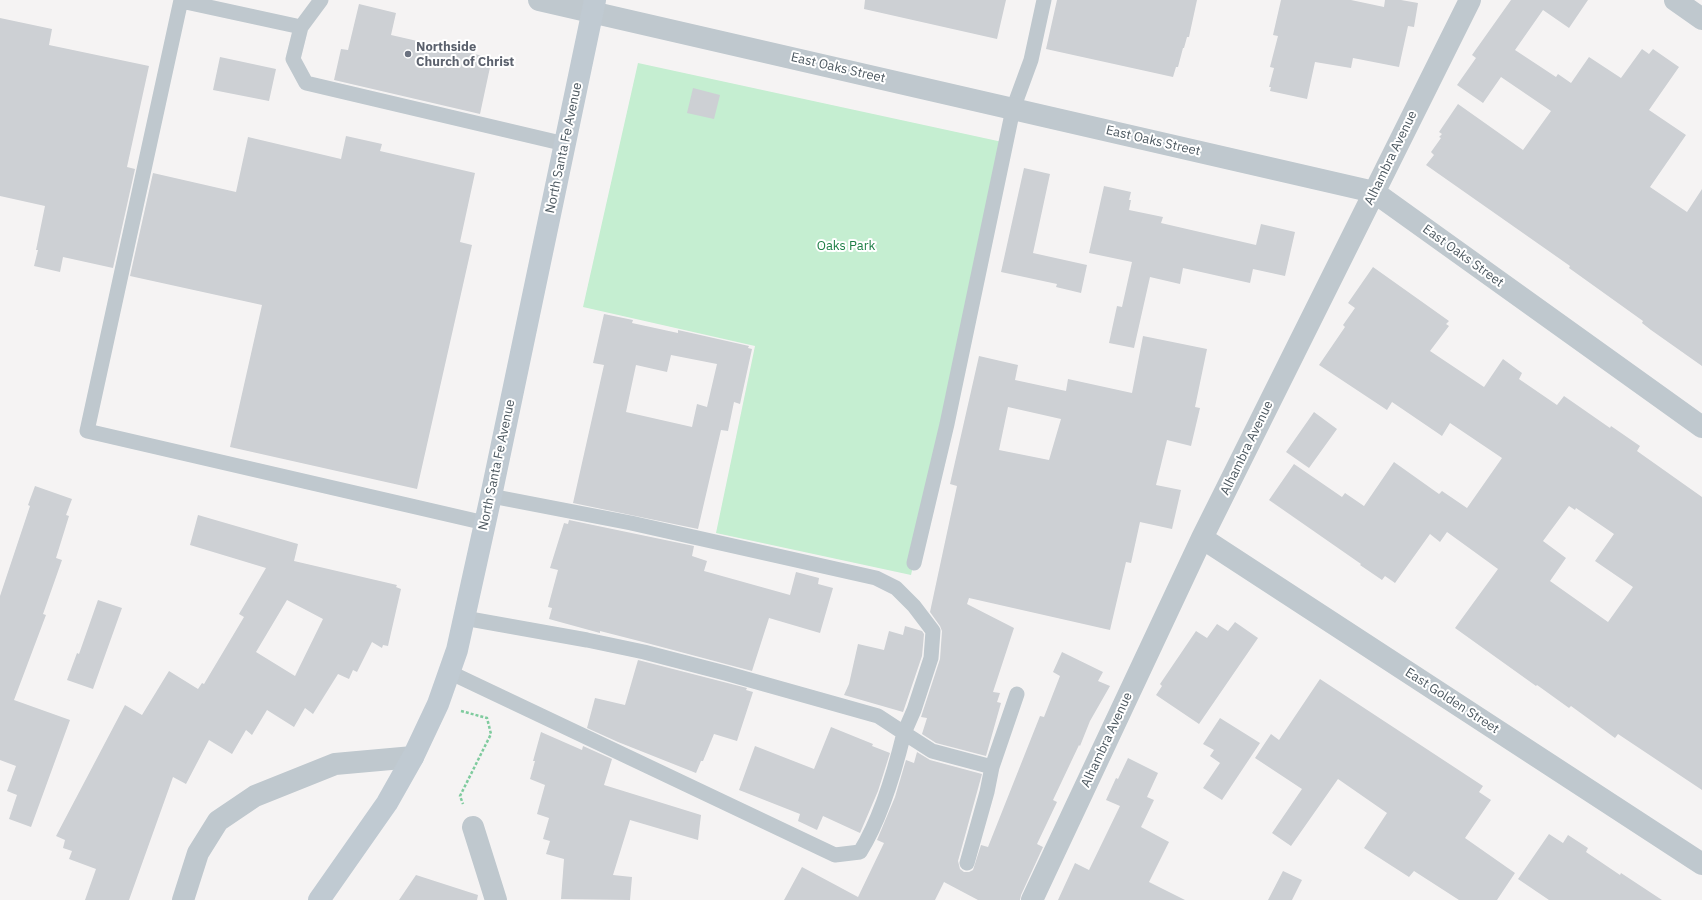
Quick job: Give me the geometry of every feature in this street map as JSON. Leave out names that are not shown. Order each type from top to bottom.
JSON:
[{"type":"main road","name":"North Santa Fe Avenue","points":[[320,900],[387,803],[413,757],[438,704],[457,650],[491,496],[594,6]]},
{"type":"street","name":"East Oaks Street","points":[[539,0],[594,6],[1013,109],[1374,192],[1702,427]]},
{"type":"street","name":"Alhambra Avenue","points":[[1032,900],[1202,538],[1470,0]]},
{"type":"street","points":[[1675,0],[1702,19]]},
{"type":"street","name":"East Golden Street","points":[[1202,538],[1702,864]]},
{"type":"street","points":[[182,900],[198,853],[218,821],[255,796],[335,764],[413,757]]},
{"type":"street","points":[[473,827],[496,900]]},
{"type":"lane","points":[[301,27],[181,0],[87,431],[485,523]]},
{"type":"lane","points":[[321,0],[301,27],[294,59],[306,83],[565,144]]},
{"type":"lane","points":[[914,563],[947,424],[1013,109],[1031,60],[1044,0]]},
{"type":"lane","points":[[449,672],[835,855],[860,852],[870,836],[897,760],[904,733],[914,710],[931,658],[933,631],[914,606],[896,588],[876,578],[631,523],[491,496]]},
{"type":"lane","points":[[464,618],[587,640],[644,652],[878,716],[932,751],[992,767]]},
{"type":"lane","points":[[967,863],[987,792],[992,767],[1017,694]]},
{"type":"path","points":[[438,704],[487,718],[491,734],[460,796],[473,827]]},
{"type":"green space","name":"Oaks Park","points":[[638,63],[1007,143],[911,575],[716,533],[755,346],[583,307]]},
{"type":"building","points":[[865,0],[1006,0],[997,39],[864,9]]},
{"type":"building","points":[[1057,0],[1197,0],[1189,37],[1187,37],[1178,67],[1176,67],[1173,77],[1046,49]]},
{"type":"building","points":[[1281,0],[1351,0],[1384,7],[1385,0],[1401,0],[1418,3],[1414,27],[1408,26],[1399,67],[1353,58],[1351,68],[1315,62],[1307,99],[1270,91],[1271,87],[1269,87],[1274,68],[1270,67],[1278,36],[1273,35]]},
{"type":"building","points":[[1511,0],[1588,0],[1569,28],[1543,10],[1515,50],[1556,77],[1558,74],[1571,83],[1589,57],[1621,78],[1642,49],[1649,54],[1653,49],[1679,67],[1649,110],[1686,135],[1650,187],[1687,212],[1702,189],[1702,366],[1651,330],[1642,323],[1643,321],[1569,268],[1570,266],[1426,165],[1434,155],[1431,152],[1441,138],[1439,137],[1442,134],[1439,132],[1458,104],[1523,150],[1551,111],[1501,77],[1483,103],[1457,85],[1476,58],[1472,55]]},
{"type":"building","name":"Northside Church of Christ","points":[[359,4],[396,13],[391,35],[492,58],[480,114],[334,80],[341,49],[348,50]]},
{"type":"building","points":[[0,18],[52,29],[49,45],[149,66],[127,167],[135,169],[113,268],[63,257],[60,272],[34,266],[45,206],[0,196]]},
{"type":"building","points":[[220,57],[276,69],[269,101],[213,90]]},
{"type":"building","points":[[693,88],[720,95],[714,119],[687,113]]},
{"type":"building","points":[[346,136],[382,144],[380,151],[475,173],[460,242],[472,245],[417,489],[230,447],[262,305],[130,276],[153,173],[236,192],[248,137],[341,159]]},
{"type":"building","points":[[1024,168],[1050,174],[1033,253],[1087,265],[1081,293],[1056,287],[1057,284],[1001,272]]},
{"type":"building","points":[[1104,186],[1131,192],[1129,210],[1163,217],[1161,223],[1256,245],[1261,224],[1295,232],[1285,276],[1253,269],[1250,283],[1183,268],[1180,284],[1150,277],[1134,348],[1109,343],[1117,306],[1122,307],[1132,262],[1089,253]]},
{"type":"building","points":[[1373,267],[1449,321],[1446,324],[1449,326],[1430,351],[1484,387],[1503,359],[1522,373],[1519,379],[1557,405],[1564,396],[1610,428],[1611,426],[1640,446],[1637,451],[1702,497],[1702,790],[1618,734],[1615,738],[1571,706],[1569,708],[1455,628],[1498,569],[1447,532],[1440,542],[1430,534],[1395,583],[1385,576],[1382,580],[1269,500],[1294,464],[1342,497],[1345,493],[1364,506],[1394,462],[1439,494],[1442,491],[1467,508],[1502,458],[1450,423],[1442,436],[1392,402],[1387,410],[1319,365],[1345,327],[1343,325],[1355,308],[1348,303]],"holes":[[[1569,506],[1575,510],[1576,508],[1614,534],[1595,561],[1633,587],[1608,622],[1550,581],[1566,558],[1543,541]]]},
{"type":"building","points":[[604,314],[633,320],[632,323],[678,333],[678,330],[749,346],[748,348],[752,349],[740,404],[734,402],[728,431],[721,430],[698,529],[573,503],[604,365],[593,363]],"holes":[[[671,355],[717,364],[707,407],[697,404],[692,427],[626,412],[636,365],[667,372]]]},
{"type":"building","points":[[1143,336],[1207,349],[1195,407],[1200,408],[1191,446],[1167,440],[1156,485],[1181,490],[1172,529],[1140,522],[1131,563],[1126,562],[1110,630],[969,598],[967,604],[1014,628],[993,692],[1000,693],[997,702],[1001,703],[986,756],[936,743],[922,734],[927,718],[921,717],[940,659],[942,631],[930,612],[957,486],[950,484],[979,356],[1018,365],[1015,380],[1066,391],[1068,379],[1132,393]],"holes":[[[1008,407],[1061,419],[1049,460],[999,450]]]},
{"type":"building","points":[[1314,412],[1337,429],[1309,468],[1286,452]]},
{"type":"building","points":[[35,486],[72,499],[66,515],[69,516],[56,558],[62,560],[43,614],[46,615],[14,700],[70,720],[31,827],[9,819],[17,795],[7,791],[16,766],[0,760],[0,596],[30,506],[28,505]]},
{"type":"building","points":[[198,515],[298,544],[294,561],[397,585],[396,587],[401,589],[388,646],[383,645],[382,648],[372,642],[357,672],[353,670],[349,679],[338,674],[313,714],[305,708],[294,727],[267,710],[252,735],[246,730],[232,754],[209,740],[186,784],[173,777],[129,900],[85,900],[96,869],[69,859],[72,851],[63,848],[65,840],[56,836],[125,705],[142,715],[169,671],[198,689],[202,683],[204,684],[244,617],[239,614],[266,568],[190,545]],"holes":[[[287,600],[323,619],[295,676],[256,652]]]},
{"type":"building","points":[[569,520],[694,546],[692,556],[707,561],[704,571],[790,595],[796,572],[819,578],[818,584],[833,588],[820,633],[769,618],[752,671],[549,619],[552,608],[548,607],[558,570],[550,568],[564,523],[568,524]]},
{"type":"building","points":[[98,600],[122,608],[93,689],[67,680],[77,653],[79,654]]},
{"type":"building","points":[[1235,622],[1258,638],[1199,724],[1156,695],[1162,686],[1160,684],[1196,631],[1207,638],[1217,624],[1228,631]]},
{"type":"building","points":[[905,626],[922,631],[924,634],[922,656],[903,712],[844,695],[849,684],[858,644],[884,650],[889,631],[903,635]]},
{"type":"building","points":[[1062,652],[1103,672],[1098,681],[1110,686],[1090,721],[1080,746],[1079,745],[1053,800],[1057,802],[1037,844],[1043,847],[1020,900],[978,900],[944,882],[935,900],[784,900],[802,867],[858,897],[884,843],[877,840],[895,797],[906,760],[914,763],[917,752],[930,760],[982,774],[958,861],[960,869],[964,872],[973,870],[981,845],[988,847],[1040,716],[1044,717],[1060,676],[1053,672]]},
{"type":"building","points":[[638,660],[747,688],[746,690],[753,692],[737,741],[714,734],[703,761],[701,761],[696,773],[587,728],[595,698],[625,705]]},
{"type":"building","points":[[1320,679],[1483,786],[1479,792],[1491,800],[1465,838],[1515,873],[1497,900],[1459,900],[1414,871],[1409,877],[1364,848],[1387,813],[1338,779],[1291,846],[1272,833],[1302,789],[1255,758],[1271,734],[1279,740]]},
{"type":"building","points":[[1220,718],[1260,743],[1222,800],[1203,788],[1220,763],[1210,756],[1214,750],[1203,744]]},
{"type":"building","points":[[831,727],[873,744],[872,746],[890,753],[878,791],[860,833],[823,816],[817,830],[798,821],[800,814],[739,790],[755,746],[814,769]]},
{"type":"building","points":[[541,732],[582,750],[583,746],[612,759],[604,785],[701,815],[698,840],[630,820],[613,875],[632,877],[630,900],[561,899],[564,859],[546,854],[550,841],[543,839],[549,818],[537,814],[545,785],[530,779]]},
{"type":"building","points":[[1128,758],[1158,773],[1147,797],[1154,800],[1141,827],[1169,842],[1149,882],[1185,900],[1058,900],[1075,863],[1089,870],[1120,806],[1106,800],[1116,778],[1118,779]]},
{"type":"building","points":[[1549,834],[1563,843],[1568,835],[1588,848],[1586,852],[1620,875],[1621,873],[1662,900],[1549,900],[1518,879]]},
{"type":"building","points":[[1283,871],[1302,880],[1292,900],[1268,900]]},
{"type":"building","points":[[416,875],[478,895],[477,900],[399,900]]},
{"type":"place","name":"Northside Church of Christ","points":[[408,54]]}]
